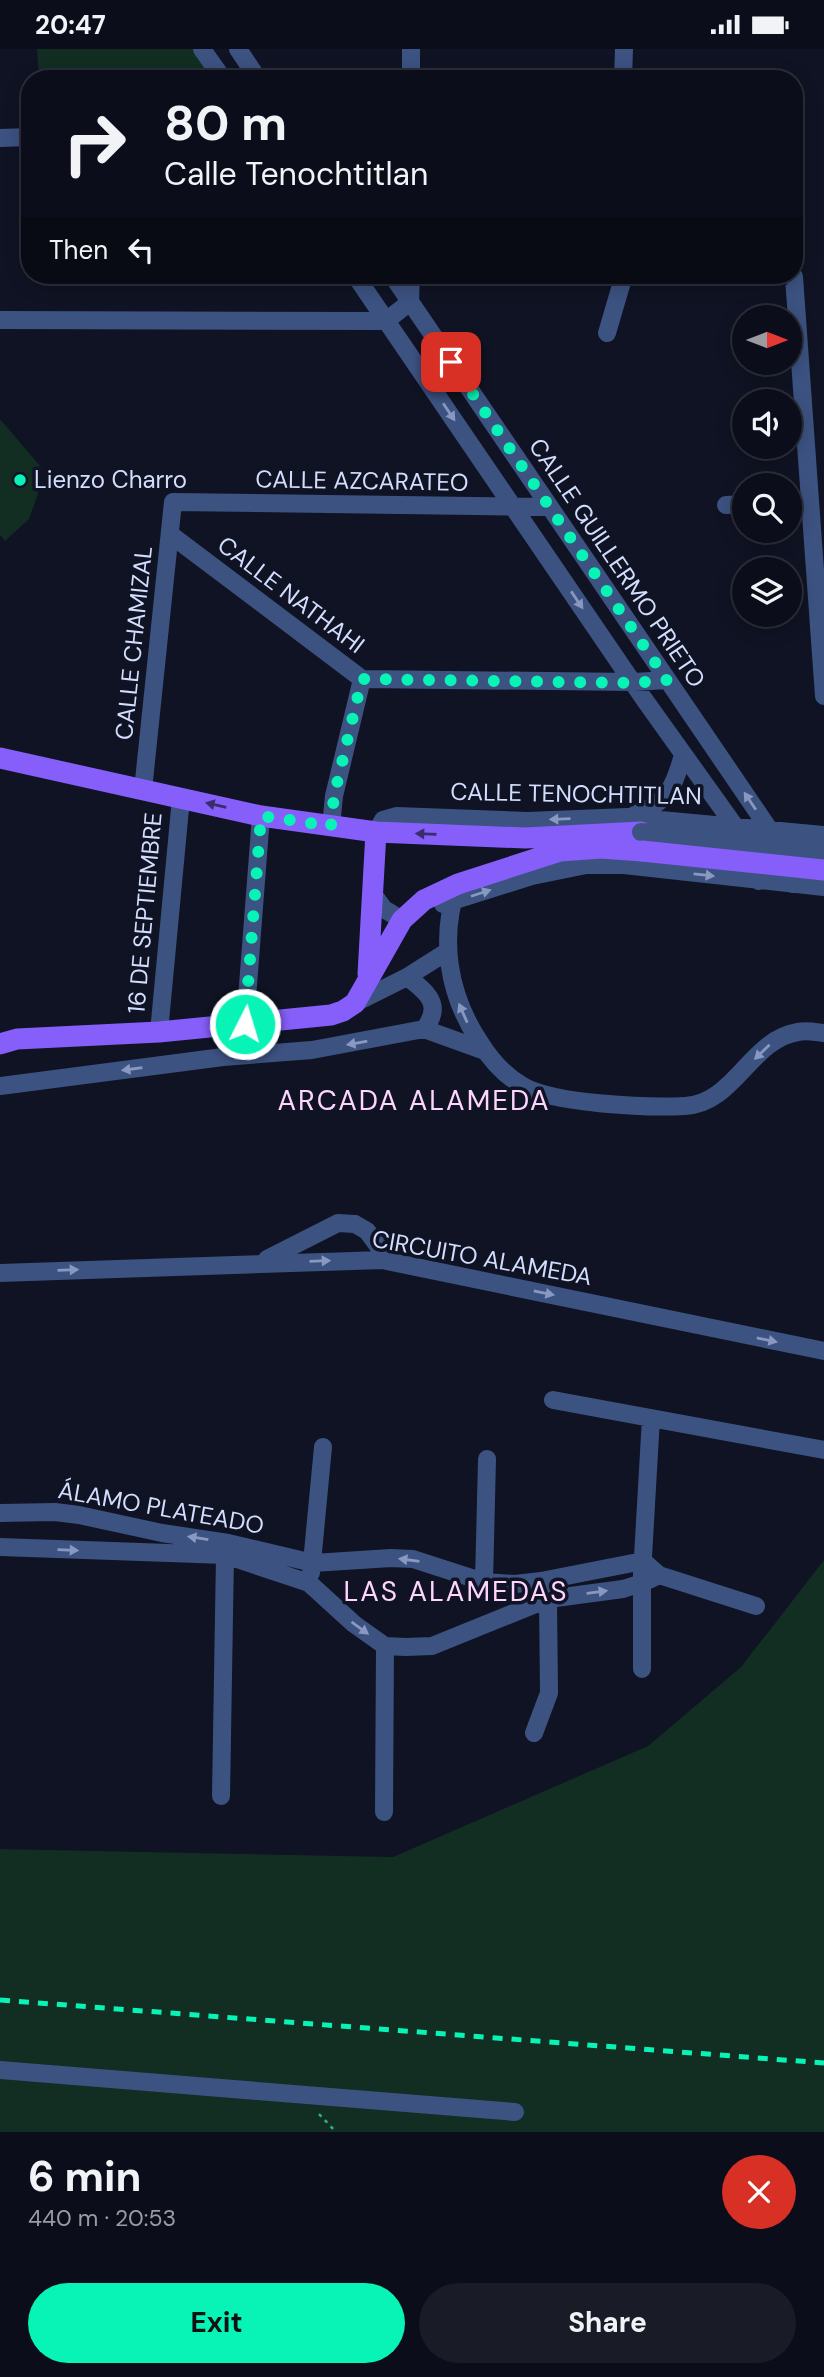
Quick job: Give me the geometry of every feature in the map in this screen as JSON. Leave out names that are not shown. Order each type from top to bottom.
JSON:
[{"type":"main road","name":"CALLE TENOCHTITLAN","points":[[0,758],[261,816],[331,826],[376,832],[526,838],[637,833],[824,870]]},
{"type":"main road","points":[[368,979],[376,832]]},
{"type":"main road","points":[[6,1039],[159,1032],[331,1015],[355,1003],[409,913],[424,900],[455,894],[560,851],[601,848],[637,833]]},
{"type":"street","points":[[202,49],[217,70]]},
{"type":"street","points":[[238,49],[252,70]]},
{"type":"street","points":[[411,49],[411,70]]},
{"type":"street","points":[[623,70],[624,49]]},
{"type":"street","points":[[0,138],[21,137]]},
{"type":"street","points":[[361,284],[683,755],[734,825],[759,881]]},
{"type":"street","name":"CALLE GUILLERMO PRIETO","points":[[398,284],[769,829],[792,884]]},
{"type":"street","points":[[0,320],[386,321],[410,302],[411,284]]},
{"type":"street","points":[[607,333],[621,284]]},
{"type":"street","points":[[791,284],[824,696]]},
{"type":"street","name":"CALLE AZCARATEO","points":[[173,502],[550,507]]},
{"type":"street","name":"CALLE CHAMIZAL","points":[[143,790],[173,502]]},
{"type":"street","points":[[802,503],[810,503]]},
{"type":"street","name":"CALLE NATHAHI","points":[[171,535],[362,679],[334,796],[331,826]]},
{"type":"street","points":[[362,679],[634,683],[667,680]]},
{"type":"street","points":[[637,833],[675,785],[683,755]]},
{"type":"street","name":"16 DE SEPTIEMBRE","points":[[159,1032],[181,798]]},
{"type":"street","points":[[245,1024],[261,816]]},
{"type":"street","name":"CALLE TENOCHTITLAN","points":[[637,833],[734,825],[824,835]]},
{"type":"street","name":"CALLE TENOCHTITLAN","points":[[637,833],[824,851]]},
{"type":"street","points":[[824,887],[624,866],[586,865],[455,894],[448,951],[457,997],[466,1021],[485,1051],[503,1072],[538,1093],[621,1105],[698,1105],[720,1092],[780,1037],[796,1032],[824,1033]]},
{"type":"street","points":[[373,893],[384,909],[409,913]]},
{"type":"street","points":[[355,1003],[407,977],[448,951]]},
{"type":"street","points":[[407,977],[426,991],[432,1003],[432,1017],[424,1029]]},
{"type":"street","points":[[0,1086],[223,1057],[313,1050],[424,1029],[485,1051]]},
{"type":"street","points":[[257,1263],[338,1223],[355,1224],[368,1231],[382,1250],[382,1260]]},
{"type":"street","name":"CIRCUITO ALAMEDA","points":[[0,1273],[382,1260],[824,1351]]},
{"type":"street","points":[[553,1400],[824,1450]]},
{"type":"street","points":[[642,1669],[642,1583],[650,1417]]},
{"type":"street","points":[[309,1583],[323,1447]]},
{"type":"street","points":[[484,1582],[487,1458]]},
{"type":"street","name":"ÁLAMO PLATEADO","points":[[0,1513],[54,1512],[79,1515],[226,1549],[313,1563],[413,1559],[484,1582],[515,1584],[541,1581],[643,1561]]},
{"type":"street","name":"ÁLAMO PLATEADO","points":[[0,1547],[226,1549],[309,1583],[354,1624],[385,1646]]},
{"type":"street","points":[[221,1796],[226,1549]]},
{"type":"street","points":[[643,1561],[659,1575],[756,1606]]},
{"type":"street","points":[[384,1812],[385,1646],[432,1646],[548,1599],[624,1589],[659,1575]]},
{"type":"street","points":[[534,1733],[549,1693],[548,1599],[541,1581]]},
{"type":"street","points":[[0,2070],[515,2112]]},
{"type":"green space","points":[[37,49],[198,49],[213,70],[38,70]]},
{"type":"green space","name":"Lienzo Charro","points":[[0,419],[41,467],[38,494],[29,519],[5,541],[0,535]]},
{"type":"green space","points":[[824,1560],[824,2132],[0,2132],[0,1849],[393,1857],[648,1746],[741,1667]]},
{"type":"railway","points":[[0,2000],[824,2063]]},
{"type":"place","name":"Lienzo Charro","points":[[20,480]]},
{"type":"district","name":"ARCADA ALAMEDA","points":[[414,1100]]},
{"type":"district","name":"LAS ALAMEDAS","points":[[456,1591]]},
{"type":"route","points":[[245,1024],[261,816],[331,826],[334,796],[362,679],[634,683],[667,680],[451,362]]}]
